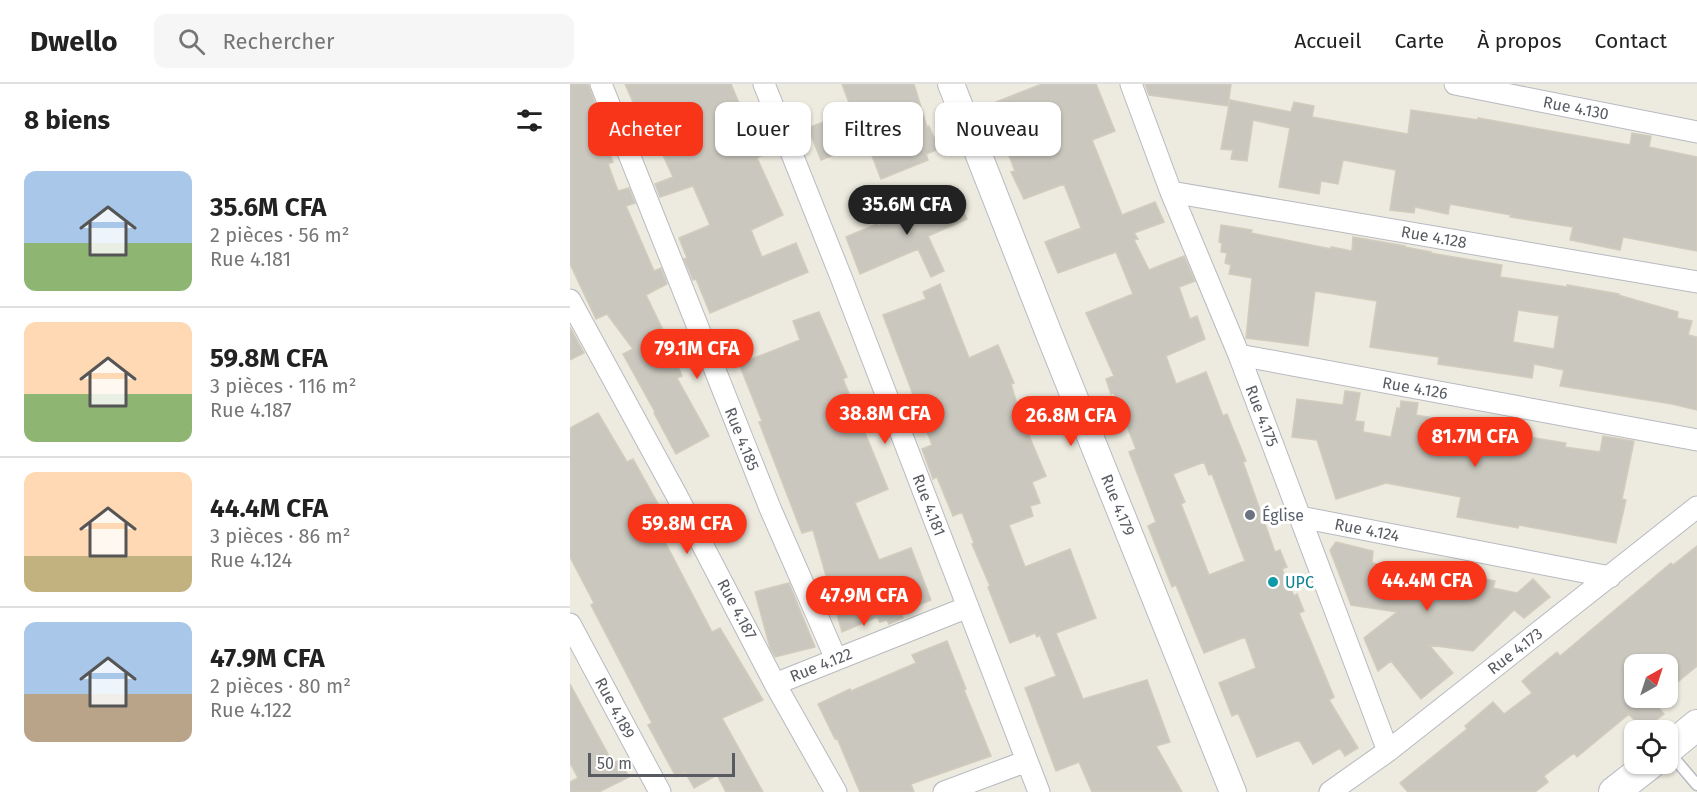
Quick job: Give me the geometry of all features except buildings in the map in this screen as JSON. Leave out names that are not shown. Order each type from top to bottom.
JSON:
[{"type":"main road","points":[[1678,741],[1697,725]]},
{"type":"main road","points":[[1614,792],[1637,774]]},
{"type":"street","name":"Rue 4.185","points":[[601,84],[770,508],[836,659]]},
{"type":"street","name":"Rue 4.181","points":[[764,84],[1039,792]]},
{"type":"street","name":"Rue 4.179","points":[[951,84],[1053,345],[1233,792]]},
{"type":"street","name":"Rue 4.175","points":[[1131,84],[1171,192],[1239,355],[1388,751]]},
{"type":"street","name":"Rue 4.130","points":[[1455,84],[1697,132]]},
{"type":"street","name":"Rue 4.128","points":[[1171,192],[1697,282]]},
{"type":"street","name":"Rue 4.187","points":[[570,300],[683,506],[775,684],[836,792]]},
{"type":"street","name":"Rue 4.126","points":[[1239,355],[1697,440]]},
{"type":"street","name":"Rue 4.173","points":[[1330,792],[1388,751],[1697,507]]},
{"type":"street","name":"Rue 4.124","points":[[1300,517],[1610,576]]},
{"type":"street","name":"Rue 4.122","points":[[775,684],[968,607]]},
{"type":"street","name":"Rue 4.189","points":[[570,624],[660,792]]},
{"type":"street","points":[[944,792],[1027,761]]},
{"type":"lane","points":[[1678,762],[1697,785]]},
{"type":"place","name":"Église","points":[[1250,515]]},
{"type":"place","name":"UPC","points":[[1273,582]]}]
